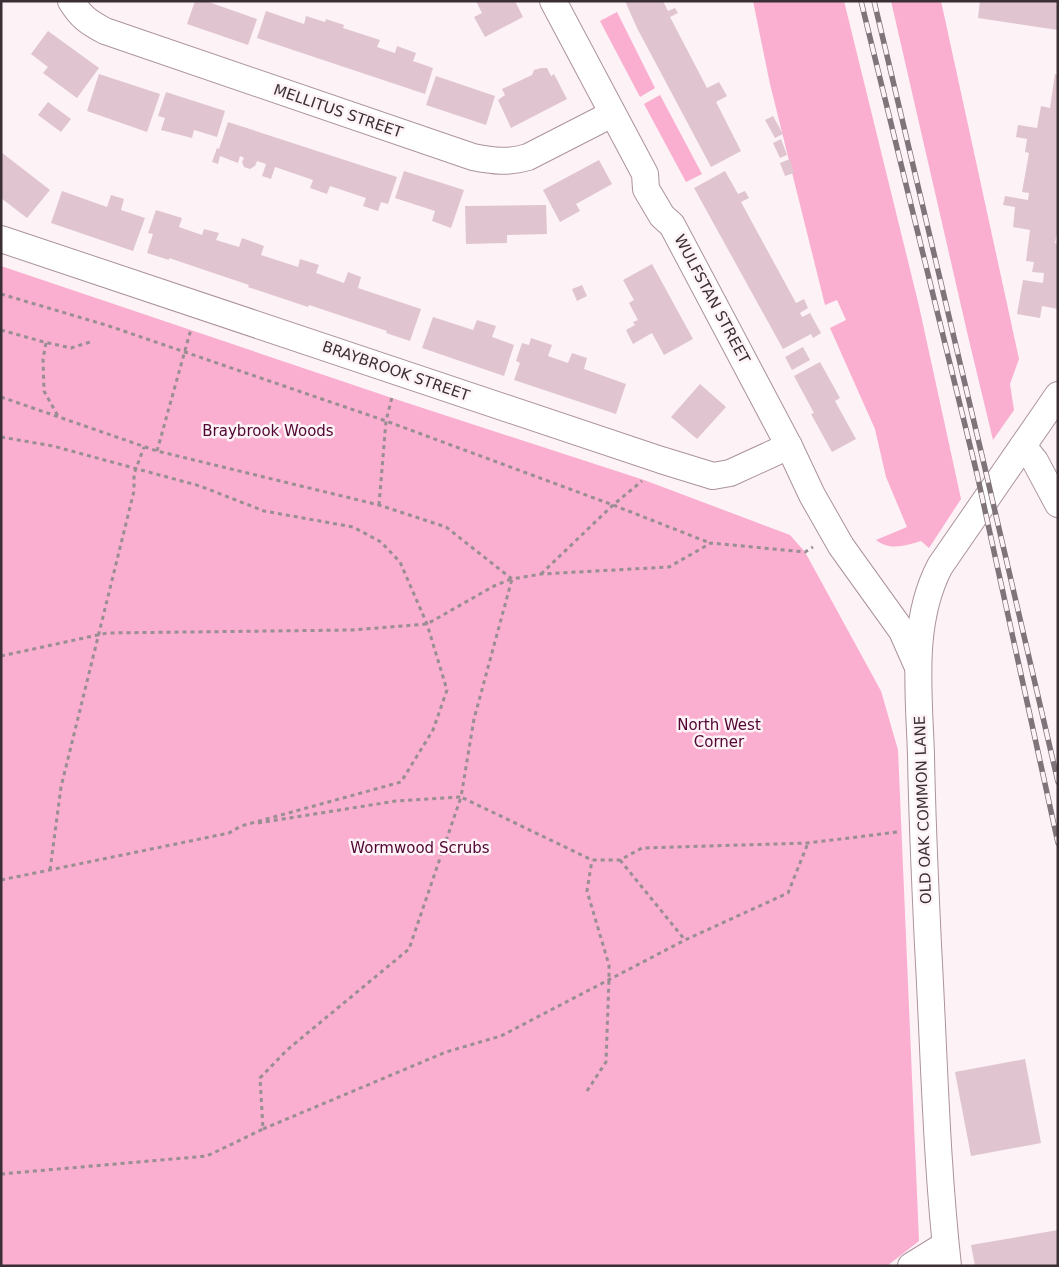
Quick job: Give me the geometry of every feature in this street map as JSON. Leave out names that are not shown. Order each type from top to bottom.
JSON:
[{"type":"street","name":"MELLITUS STREET","points":[[71,1],[80,15],[104,31],[490,161],[517,160],[528,157],[612,114]]},
{"type":"street","name":"WULFSTAN STREET","points":[[553,1],[645,174],[646,189],[662,216],[672,225],[789,446],[812,495],[829,496],[847,525],[841,546],[902,631],[918,668]]},
{"type":"street","name":"BRAYBROOK STREET","points":[[1,239],[713,476],[730,474],[789,446]]},
{"type":"street","name":"OLD OAK COMMON LANE","points":[[946,1255],[939,1157],[923,832],[918,668],[924,604],[930,584],[940,566],[1058,394]]},
{"type":"street","points":[[1023,446],[1035,461],[1058,504]]},
{"type":"street","points":[[911,1266],[946,1255]]},
{"type":"path","points":[[1,294],[109,326],[386,421],[613,505],[711,544],[804,552]]},
{"type":"path","points":[[1,330],[71,348],[90,342]]},
{"type":"path","points":[[157,451],[191,330]]},
{"type":"path","points":[[46,343],[43,359],[44,391],[58,416]]},
{"type":"path","points":[[1,396],[157,451],[378,505],[446,527],[512,579]]},
{"type":"path","points":[[378,505],[386,421],[392,398]]},
{"type":"path","points":[[1,437],[53,446],[200,486],[264,511],[353,527],[381,542],[400,562],[427,624],[446,690],[433,730],[401,782],[241,826],[229,834],[1,880]]},
{"type":"path","points":[[50,870],[61,787],[134,491],[136,469],[144,447]]},
{"type":"path","points":[[541,574],[613,505],[644,480]]},
{"type":"path","points":[[1,656],[107,633],[352,630],[427,624],[494,586],[512,579],[541,574],[669,567],[711,544]]},
{"type":"path","points":[[263,1129],[260,1078],[287,1050],[409,949],[461,797],[474,719],[512,579]]},
{"type":"path","points":[[241,826],[396,800],[461,797],[592,860],[620,860],[642,848],[808,843],[902,831],[923,832]]},
{"type":"path","points":[[1,1174],[207,1156],[263,1129],[446,1052],[501,1036],[685,940],[788,893],[808,843]]},
{"type":"path","points":[[587,1091],[606,1062],[609,979],[609,965],[587,891],[592,860]]},
{"type":"path","points":[[620,860],[685,940]]},
{"type":"green space","points":[[753,1],[844,1],[919,306],[961,499],[929,548],[921,541],[903,546],[887,546],[876,540],[907,527],[886,477],[875,429],[830,328],[846,320],[837,300],[825,305],[770,84]]},
{"type":"green space","points":[[891,1],[941,1],[1019,359],[1010,384],[1014,410],[993,440],[968,336]]},
{"type":"green space","points":[[617,12],[655,88],[640,97],[600,21]]},
{"type":"green space","points":[[660,95],[702,174],[686,182],[644,104]]},
{"type":"green space","name":"Wormwood Scrubs","points":[[1,266],[392,398],[644,480],[790,535],[805,552],[881,691],[898,750],[919,1241],[887,1266],[1,1266]]},
{"type":"building","points":[[195,1],[206,1],[257,19],[248,45],[187,24]]},
{"type":"building","points":[[476,1],[515,1],[523,17],[485,37],[474,17],[482,13]]},
{"type":"building","points":[[625,1],[663,1],[668,11],[675,8],[678,13],[670,17],[707,88],[719,82],[727,96],[716,102],[741,151],[711,167],[637,28]]},
{"type":"building","points":[[980,1],[1058,1],[1058,30],[978,18]]},
{"type":"building","points":[[266,11],[304,24],[306,16],[325,22],[326,19],[344,25],[343,28],[380,40],[377,47],[395,53],[397,46],[416,53],[413,61],[433,68],[425,94],[257,38]]},
{"type":"building","points":[[48,31],[99,68],[77,98],[43,73],[48,67],[31,54]]},
{"type":"building","points":[[547,68],[551,76],[554,74],[567,99],[511,128],[498,100],[505,95],[502,89],[532,75],[534,70]]},
{"type":"building","points":[[99,74],[160,94],[147,132],[87,111]]},
{"type":"building","points":[[1055,74],[1058,75],[1058,228],[1055,243],[1058,244],[1058,309],[1042,306],[1040,318],[1017,314],[1023,280],[1043,283],[1044,273],[1032,272],[1034,262],[1026,261],[1030,230],[1013,227],[1015,207],[1003,205],[1005,196],[1028,200],[1029,193],[1022,192],[1029,153],[1025,152],[1027,139],[1016,137],[1018,125],[1037,128],[1041,106],[1050,108]]},
{"type":"building","points":[[436,76],[495,96],[486,125],[426,105]]},
{"type":"building","points":[[166,92],[225,111],[217,137],[194,130],[192,138],[161,130],[165,118],[158,116]]},
{"type":"building","points":[[48,102],[71,119],[61,132],[38,115]]},
{"type":"building","points":[[773,116],[783,134],[775,138],[765,120]]},
{"type":"building","points":[[228,122],[397,177],[388,204],[381,202],[378,211],[363,206],[366,198],[330,186],[327,194],[310,188],[313,180],[275,167],[271,179],[262,176],[266,164],[257,161],[255,166],[250,169],[244,167],[242,162],[244,158],[240,156],[238,163],[220,156],[218,164],[212,162],[217,148],[219,149]]},
{"type":"building","points":[[781,139],[787,155],[780,158],[773,143]]},
{"type":"building","points":[[1,152],[50,190],[27,218],[1,198]]},
{"type":"building","points":[[790,159],[794,173],[785,176],[780,163]]},
{"type":"building","points":[[599,160],[612,184],[576,204],[580,211],[560,222],[543,190]]},
{"type":"building","points":[[404,171],[464,190],[451,228],[432,221],[435,211],[395,198]]},
{"type":"building","points":[[725,171],[738,194],[745,191],[749,198],[741,202],[796,303],[804,299],[808,308],[800,313],[802,317],[810,313],[821,333],[813,338],[811,334],[783,349],[694,188]]},
{"type":"building","points":[[62,191],[107,207],[111,195],[124,199],[121,210],[145,218],[133,251],[51,223]]},
{"type":"building","points":[[546,205],[547,234],[507,235],[507,243],[466,244],[465,206]]},
{"type":"building","points":[[156,210],[182,218],[179,227],[202,235],[204,229],[219,233],[216,240],[239,247],[242,238],[264,246],[261,255],[298,267],[300,259],[319,265],[316,273],[344,283],[348,272],[361,277],[358,288],[421,309],[410,341],[386,333],[387,331],[248,287],[249,285],[169,258],[169,260],[147,253],[153,234],[148,233]]},
{"type":"building","points":[[652,264],[693,339],[664,355],[652,333],[633,344],[626,330],[635,325],[633,322],[638,320],[629,303],[634,300],[623,280]]},
{"type":"building","points":[[582,285],[587,296],[577,301],[572,289]]},
{"type":"building","points":[[433,317],[473,330],[477,320],[496,326],[492,337],[514,345],[504,376],[422,348]]},
{"type":"building","points":[[531,338],[552,345],[548,356],[568,363],[572,353],[587,358],[584,369],[626,384],[616,414],[514,380],[520,363],[516,361],[522,343],[529,345]]},
{"type":"building","points":[[803,347],[810,360],[792,370],[785,357]]},
{"type":"building","points":[[820,362],[840,398],[835,401],[856,439],[832,452],[811,414],[814,413],[794,376]]},
{"type":"building","points":[[700,384],[726,407],[697,439],[671,417]]},
{"type":"building","points":[[1025,1059],[1041,1143],[971,1156],[955,1072]]},
{"type":"building","points":[[1058,1230],[1058,1266],[975,1266],[971,1245]]},
{"type":"railway","points":[[861,1],[977,474],[1058,843]]},
{"type":"railway","points":[[874,1],[1058,782]]},
{"type":"park label","name":"Braybrook Woods","points":[[268,431]]},
{"type":"park label","name":"North West Corner","points":[[719,734]]}]
